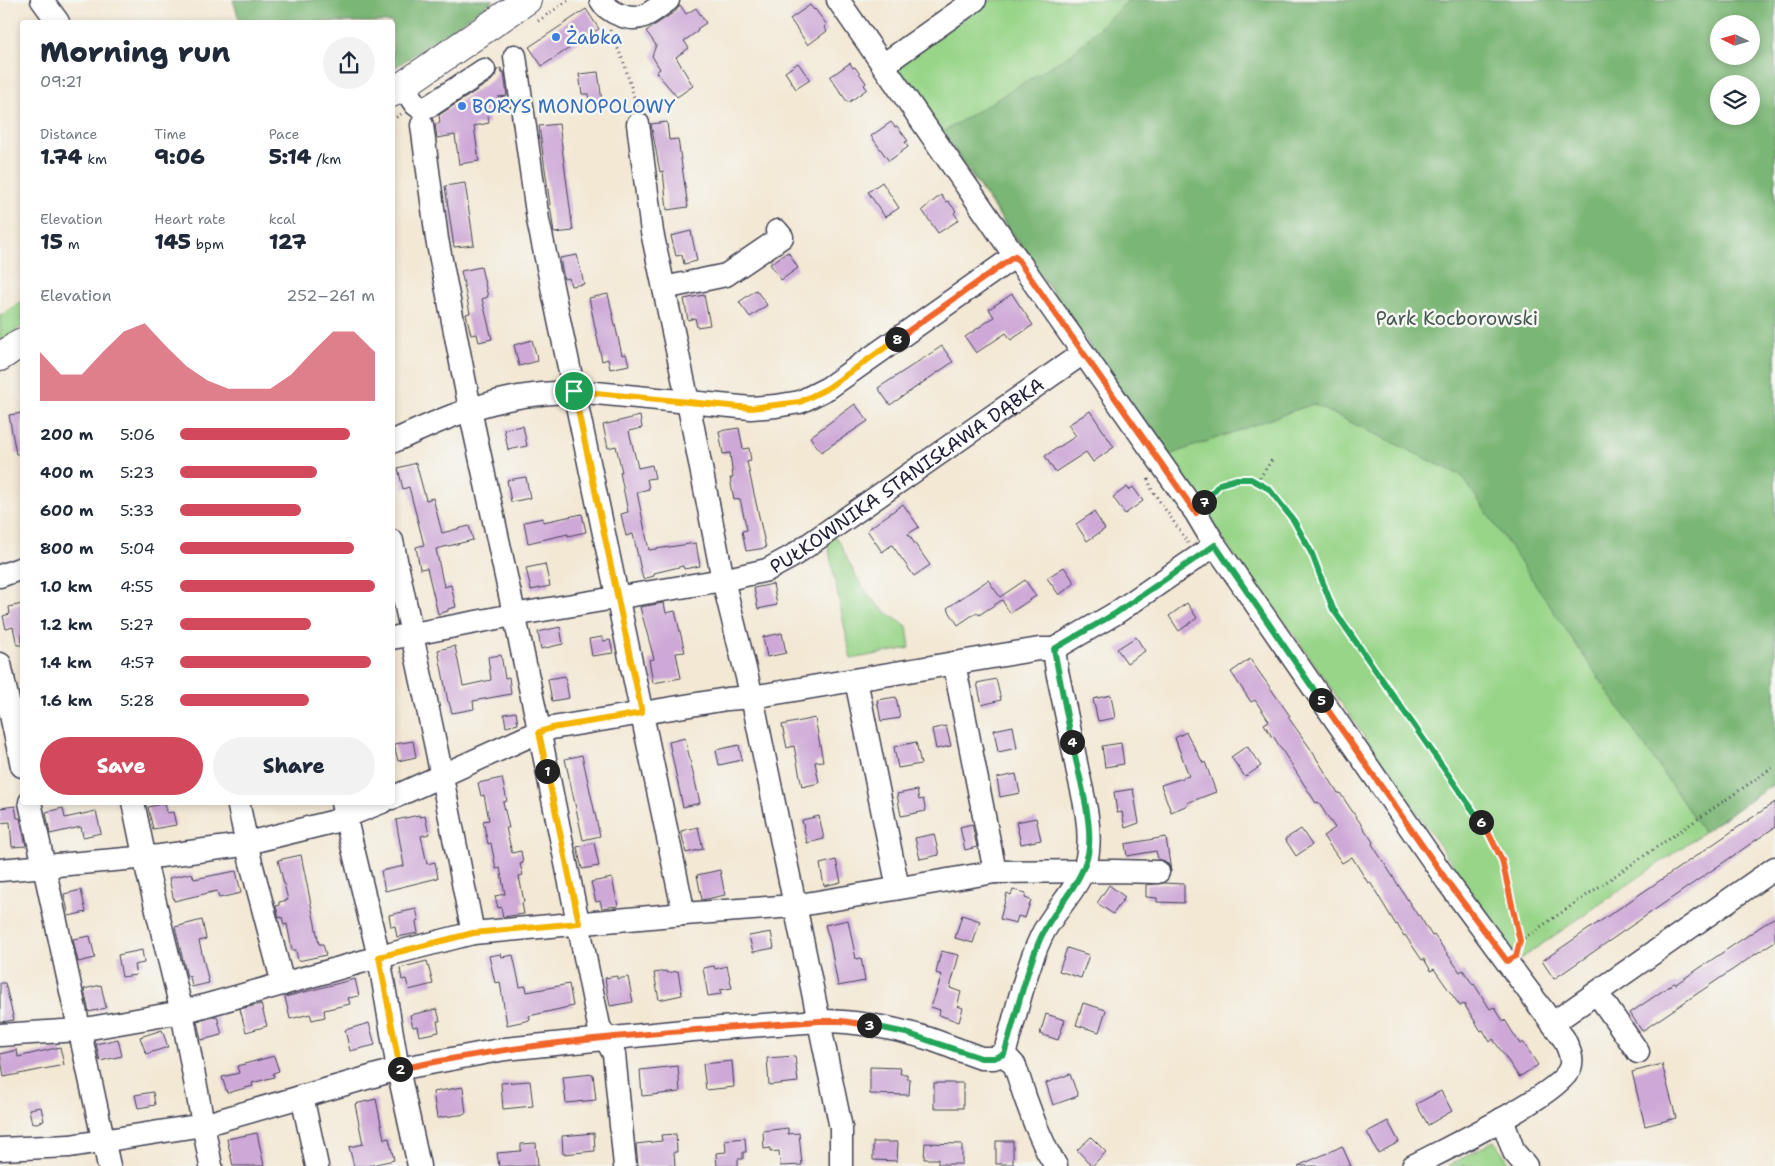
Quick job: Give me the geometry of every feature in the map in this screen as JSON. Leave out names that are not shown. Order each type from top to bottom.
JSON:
[{"type":"main road","points":[[398,90],[527,0]]},
{"type":"main road","points":[[0,356],[20,343]]},
{"type":"street","points":[[42,0],[57,20]]},
{"type":"street","points":[[601,0],[603,4],[614,12],[626,17],[638,18],[645,16],[668,0]]},
{"type":"street","points":[[838,0],[1196,513],[1215,545],[1447,881],[1559,1031],[1572,1055],[1570,1068],[1562,1080],[1547,1092],[1502,1119],[1413,1166]]},
{"type":"street","points":[[883,65],[975,0]]},
{"type":"street","points":[[515,56],[538,220],[684,914]]},
{"type":"street","points":[[398,90],[422,109],[431,106],[484,70]]},
{"type":"street","points":[[638,124],[652,232],[723,580],[752,697],[794,906],[820,1021],[841,1128],[842,1166]]},
{"type":"street","points":[[422,125],[436,239],[513,615],[579,923],[599,1026],[614,1054],[625,1166]]},
{"type":"street","points":[[664,288],[726,275],[782,237],[777,231]]},
{"type":"street","points":[[395,441],[447,417],[512,398],[574,391],[751,408],[800,402],[828,388],[1015,256]]},
{"type":"street","name":"PUŁKOWNIKA STANISŁAWA DĄBKA","points":[[403,636],[513,615],[723,580],[767,570],[780,564],[1083,353]]},
{"type":"street","points":[[395,797],[465,764],[552,728],[856,680],[1039,648],[1054,649],[1116,613],[1215,545]]},
{"type":"street","points":[[395,567],[403,636],[442,776],[473,933]]},
{"type":"street","points":[[0,576],[20,569]]},
{"type":"street","points":[[1004,1054],[1028,971],[1041,936],[1068,896],[1082,871],[1088,853],[1089,831],[1054,649]]},
{"type":"street","points":[[954,663],[995,872]]},
{"type":"street","points":[[0,664],[13,742],[20,761]]},
{"type":"street","points":[[856,680],[898,888]]},
{"type":"street","points":[[31,805],[109,1166]]},
{"type":"street","points":[[134,805],[182,1012],[211,1166]]},
{"type":"street","points":[[239,805],[283,984]]},
{"type":"street","points":[[0,870],[43,867],[247,844],[344,810],[368,805]]},
{"type":"street","points":[[344,810],[379,957],[398,1069],[419,1166]]},
{"type":"street","points":[[1559,1031],[1597,993],[1775,868]]},
{"type":"street","points":[[0,1035],[79,1030],[182,1012],[473,933],[794,906],[995,872],[1158,872]]},
{"type":"street","points":[[1597,993],[1638,1052]]},
{"type":"street","points":[[0,1149],[52,1148],[103,1142],[202,1125],[398,1069],[505,1049],[606,1038],[820,1021],[841,1021],[879,1026],[932,1040],[981,1058],[994,1058],[1004,1054]]},
{"type":"street","points":[[1004,1054],[1016,1066],[1035,1124],[1056,1166]]},
{"type":"street","points":[[302,1096],[317,1166]]},
{"type":"street","points":[[1502,1119],[1514,1152],[1526,1166]]},
{"type":"street","points":[[0,1154],[3,1166]]},
{"type":"path","points":[[611,33],[624,64],[639,115],[638,124]]},
{"type":"path","points":[[1258,482],[1273,458]]},
{"type":"path","points":[[1196,513],[1220,484],[1237,479],[1251,479],[1269,489],[1294,521],[1312,554],[1333,609],[1487,830],[1502,860],[1520,941],[1516,956],[1507,961]]},
{"type":"path","points":[[1520,941],[1775,766]]},
{"type":"green space","points":[[233,0],[494,0],[395,68],[395,20],[239,20]]},
{"type":"green space","name":"Park Kocborowski","points":[[990,0],[1775,0],[1775,783],[1519,960],[1286,623],[1273,611],[896,67]]},
{"type":"green space","name":"Park Kocborowski","points":[[1129,0],[1775,0],[1775,783],[1703,832],[1462,476],[1313,404],[1166,456],[943,132],[1071,54]]},
{"type":"green space","points":[[20,302],[20,327],[0,342],[0,316]]},
{"type":"green space","points":[[834,536],[839,541],[858,580],[872,599],[907,626],[910,648],[851,659],[827,541]]},
{"type":"green space","points":[[1494,1141],[1512,1166],[1448,1166]]},
{"type":"building","points":[[680,5],[686,14],[696,8],[706,23],[684,41],[689,48],[676,57],[693,86],[677,97],[656,72],[660,69],[652,56],[656,45],[646,31],[676,11]]},
{"type":"building","points":[[810,5],[827,25],[824,27],[827,31],[808,45],[790,19]]},
{"type":"building","points":[[586,9],[599,29],[542,66],[529,47]]},
{"type":"building","points":[[798,63],[810,80],[796,89],[785,72]]},
{"type":"building","points":[[850,63],[866,83],[864,85],[867,89],[848,103],[830,77]]},
{"type":"building","points":[[501,68],[502,73],[504,72],[507,96],[498,97],[500,108],[487,110],[489,123],[474,126],[479,161],[459,164],[455,135],[437,138],[435,124],[440,123],[439,115],[491,81],[497,70]]},
{"type":"building","points":[[598,72],[602,101],[589,102],[588,94],[582,94],[579,74]]},
{"type":"building","points":[[667,122],[669,140],[678,139],[688,207],[667,210],[663,171],[660,172],[651,124]]},
{"type":"building","points":[[891,122],[895,127],[897,126],[908,141],[905,142],[908,147],[889,161],[871,136]]},
{"type":"building","points":[[559,124],[573,231],[554,233],[539,126]]},
{"type":"building","points":[[882,182],[899,208],[885,217],[868,192]]},
{"type":"building","points":[[465,183],[474,245],[454,247],[445,186]]},
{"type":"building","points":[[941,195],[956,211],[954,213],[959,220],[938,233],[922,210]]},
{"type":"building","points":[[691,231],[697,261],[684,264],[682,255],[676,256],[671,236]]},
{"type":"building","points":[[788,252],[798,268],[781,280],[770,264]]},
{"type":"building","points":[[577,255],[584,284],[571,286],[569,278],[564,279],[560,258]]},
{"type":"building","points":[[481,267],[488,297],[482,299],[492,339],[479,342],[477,334],[471,335],[466,314],[470,313],[461,271]]},
{"type":"building","points":[[756,290],[767,305],[750,317],[739,302]]},
{"type":"building","points":[[608,294],[622,355],[626,354],[629,365],[610,369],[608,359],[602,361],[589,298]]},
{"type":"building","points":[[1012,294],[1033,325],[1011,340],[1006,333],[976,353],[965,337],[994,317],[989,309]]},
{"type":"building","points":[[704,295],[710,325],[697,327],[695,318],[688,320],[684,299]]},
{"type":"building","points":[[532,340],[538,361],[519,366],[514,345]]},
{"type":"building","points":[[942,346],[953,362],[890,405],[878,388]]},
{"type":"building","points":[[855,404],[868,421],[821,452],[810,437]]},
{"type":"building","points":[[1090,411],[1114,447],[1093,462],[1086,452],[1055,472],[1045,456],[1076,436],[1068,425]]},
{"type":"building","points":[[20,413],[20,454],[16,454],[9,415]]},
{"type":"building","points":[[640,416],[642,428],[629,431],[638,468],[652,465],[655,478],[647,479],[649,489],[637,492],[649,550],[696,543],[700,566],[684,569],[683,566],[654,573],[654,576],[643,579],[633,534],[626,536],[621,514],[628,512],[616,446],[608,448],[603,425]]},
{"type":"building","points":[[523,426],[527,446],[508,450],[504,429]]},
{"type":"building","points":[[739,428],[743,449],[749,448],[751,461],[747,462],[766,548],[746,551],[742,531],[747,530],[740,499],[734,500],[730,478],[733,478],[730,453],[723,454],[719,431]]},
{"type":"building","points":[[416,463],[426,500],[433,498],[442,533],[469,526],[473,540],[436,549],[444,587],[451,585],[456,607],[438,614],[427,568],[420,569],[416,547],[424,545],[409,487],[403,489],[398,468]]},
{"type":"building","points":[[526,477],[530,498],[511,502],[507,480]]},
{"type":"building","points":[[1127,487],[1129,490],[1133,487],[1143,501],[1125,514],[1113,497]]},
{"type":"building","points":[[903,504],[919,527],[908,534],[930,565],[914,576],[892,545],[882,552],[867,530]]},
{"type":"building","points":[[1094,512],[1105,529],[1087,541],[1076,524]]},
{"type":"building","points":[[582,514],[586,532],[528,543],[524,522],[543,518],[543,522]]},
{"type":"building","points":[[545,564],[550,586],[531,590],[526,568]]},
{"type":"building","points":[[1064,567],[1075,583],[1059,595],[1047,578]]},
{"type":"building","points":[[988,580],[1000,597],[1025,580],[1036,596],[1010,613],[1002,600],[979,615],[977,612],[958,625],[947,608]]},
{"type":"building","points":[[773,584],[777,605],[758,609],[754,588]]},
{"type":"building","points":[[664,603],[666,613],[675,611],[685,652],[676,653],[681,678],[653,683],[649,660],[654,659],[640,607]]},
{"type":"building","points":[[1187,603],[1197,618],[1179,631],[1169,616]]},
{"type":"building","points":[[20,604],[20,645],[17,645],[13,627],[6,629],[3,616],[10,614],[9,607]]},
{"type":"building","points":[[560,627],[563,644],[541,649],[538,632]]},
{"type":"building","points":[[782,633],[786,653],[767,657],[763,637]]},
{"type":"building","points":[[602,637],[603,641],[610,640],[613,653],[592,656],[589,639]]},
{"type":"building","points":[[1136,637],[1145,651],[1127,663],[1117,649]]},
{"type":"building","points":[[455,646],[463,686],[491,680],[488,657],[501,655],[505,678],[509,677],[511,694],[473,701],[474,709],[452,713],[448,702],[438,650]]},
{"type":"building","points":[[1250,659],[1290,716],[1288,717],[1338,793],[1340,793],[1373,842],[1372,844],[1432,936],[1434,935],[1460,972],[1463,970],[1490,1009],[1494,1007],[1504,1022],[1505,1020],[1520,1044],[1523,1042],[1538,1065],[1519,1077],[1493,1039],[1490,1042],[1483,1030],[1481,1031],[1464,1004],[1460,1006],[1434,969],[1431,971],[1424,959],[1422,960],[1396,925],[1370,882],[1368,883],[1352,857],[1342,863],[1323,836],[1335,828],[1272,737],[1264,724],[1269,721],[1255,700],[1251,702],[1231,672]]},
{"type":"building","points":[[565,676],[569,698],[552,701],[548,679]]},
{"type":"building","points":[[996,679],[1001,700],[982,705],[977,683]]},
{"type":"building","points":[[1111,695],[1115,718],[1098,721],[1093,699]]},
{"type":"building","points":[[896,697],[900,718],[881,721],[877,700]]},
{"type":"building","points":[[516,712],[518,724],[506,727],[504,714]]},
{"type":"building","points":[[815,718],[823,761],[815,762],[819,783],[802,787],[794,746],[787,748],[782,725]]},
{"type":"building","points":[[946,726],[951,746],[936,749],[932,729]]},
{"type":"building","points":[[1013,726],[1017,748],[998,752],[994,730]]},
{"type":"building","points":[[1186,732],[1203,763],[1205,762],[1216,792],[1187,803],[1188,805],[1171,812],[1161,785],[1189,776],[1175,738]]},
{"type":"building","points":[[685,738],[700,803],[683,807],[669,742]]},
{"type":"building","points":[[413,741],[416,757],[398,761],[395,744]]},
{"type":"building","points":[[916,742],[921,764],[898,768],[894,747]]},
{"type":"building","points":[[1121,743],[1124,764],[1105,767],[1102,746]]},
{"type":"building","points":[[739,745],[742,760],[719,765],[716,750]]},
{"type":"building","points":[[1247,746],[1261,766],[1245,777],[1231,757]]},
{"type":"building","points":[[582,755],[600,836],[583,840],[565,759]]},
{"type":"building","points":[[1016,774],[1020,793],[1000,797],[997,778]]},
{"type":"building","points":[[502,778],[507,801],[503,802],[509,828],[506,828],[512,853],[521,851],[523,863],[520,864],[523,875],[519,876],[524,902],[522,903],[524,914],[503,917],[501,907],[498,908],[495,896],[505,894],[500,868],[496,869],[491,843],[488,844],[483,821],[489,820],[484,795],[481,796],[478,783]]},
{"type":"building","points":[[1133,789],[1139,823],[1125,828],[1122,812],[1117,813],[1114,792]]},
{"type":"building","points":[[917,790],[919,800],[923,799],[926,811],[901,816],[897,794]]},
{"type":"building","points":[[1775,802],[1775,827],[1554,979],[1542,961]]},
{"type":"building","points":[[165,805],[167,813],[173,812],[176,825],[153,829],[148,807]]},
{"type":"building","points":[[15,806],[17,818],[20,818],[26,846],[12,847],[10,822],[0,823],[0,808]]},
{"type":"building","points":[[63,808],[65,818],[96,811],[101,833],[83,837],[81,827],[50,834],[46,812]]},
{"type":"building","points":[[419,815],[420,817],[425,816],[429,834],[421,836],[427,864],[435,862],[438,878],[385,891],[381,871],[404,866],[396,820]]},
{"type":"building","points":[[819,816],[824,839],[807,843],[802,820]]},
{"type":"building","points":[[1036,818],[1041,840],[1021,844],[1016,822]]},
{"type":"building","points":[[972,824],[977,847],[965,850],[960,827]]},
{"type":"building","points":[[698,827],[703,849],[686,853],[681,831]]},
{"type":"building","points":[[1301,829],[1312,845],[1296,856],[1285,839]]},
{"type":"building","points":[[934,834],[939,855],[920,859],[915,838]]},
{"type":"building","points":[[1166,837],[1171,872],[1169,865],[1165,861],[1158,859],[1156,851],[1127,856],[1125,844]]},
{"type":"building","points":[[594,843],[599,866],[582,869],[577,847]]},
{"type":"building","points":[[301,855],[319,944],[323,944],[326,955],[298,961],[296,950],[292,950],[287,924],[284,925],[282,917],[279,918],[276,906],[279,905],[279,902],[288,900],[278,860]]},
{"type":"building","points":[[836,860],[841,882],[824,886],[820,864]]},
{"type":"building","points":[[720,870],[725,895],[702,900],[697,875]]},
{"type":"building","points":[[236,871],[241,893],[219,898],[217,891],[174,901],[169,878],[192,873],[194,879]]},
{"type":"building","points":[[612,878],[618,906],[602,908],[600,901],[596,902],[591,882]]},
{"type":"building","points":[[1164,883],[1184,884],[1184,903],[1157,902],[1157,898],[1146,897],[1146,885]]},
{"type":"building","points":[[1109,885],[1125,897],[1113,914],[1097,903]]},
{"type":"building","points":[[81,890],[86,912],[69,916],[64,894]]},
{"type":"building","points":[[1013,890],[1026,893],[1025,898],[1031,900],[1025,918],[1018,916],[1016,923],[1000,919],[1007,893],[1011,895]]},
{"type":"building","points":[[416,909],[419,921],[416,922],[418,933],[397,937],[395,926],[391,927],[389,915]]},
{"type":"building","points":[[962,915],[980,921],[973,943],[955,938]]},
{"type":"building","points":[[1775,917],[1775,941],[1642,1031],[1630,1013]]},
{"type":"building","points":[[202,920],[206,939],[199,941],[209,983],[192,987],[190,976],[187,977],[175,927]]},
{"type":"building","points":[[848,920],[856,959],[861,958],[865,981],[838,986],[825,925]]},
{"type":"building","points":[[771,932],[774,948],[753,952],[749,936]]},
{"type":"building","points":[[90,936],[95,958],[78,962],[73,939]]},
{"type":"building","points":[[1067,948],[1089,955],[1081,978],[1059,971]]},
{"type":"building","points":[[142,950],[144,963],[134,965],[136,975],[122,977],[118,955]]},
{"type":"building","points":[[941,951],[959,955],[950,988],[961,992],[957,1006],[963,1008],[959,1022],[939,1015],[940,1010],[931,1007],[942,975],[936,973]]},
{"type":"building","points":[[501,954],[502,957],[513,955],[520,987],[526,986],[527,992],[569,984],[573,1006],[529,1016],[530,1020],[507,1025],[500,982],[495,983],[489,956]]},
{"type":"building","points":[[427,961],[433,984],[409,990],[406,979],[402,980],[400,968]]},
{"type":"building","points":[[714,966],[715,969],[727,966],[732,988],[720,990],[721,994],[708,996],[703,968]]},
{"type":"building","points":[[666,971],[667,973],[678,971],[682,995],[659,1000],[654,973]]},
{"type":"building","points":[[617,976],[617,979],[628,977],[633,1002],[610,1006],[605,978]]},
{"type":"building","points":[[355,979],[359,996],[348,998],[350,1004],[324,1010],[325,1017],[312,1020],[310,1014],[290,1019],[285,997]]},
{"type":"building","points":[[0,983],[5,983],[14,1020],[0,1022]]},
{"type":"building","points":[[101,985],[106,1008],[89,1012],[84,989]]},
{"type":"building","points":[[1083,1003],[1106,1010],[1099,1032],[1076,1025]]},
{"type":"building","points":[[261,1004],[267,1026],[246,1032],[240,1009]]},
{"type":"building","points":[[437,1009],[440,1021],[437,1021],[439,1032],[419,1036],[417,1026],[413,1027],[410,1015]]},
{"type":"building","points":[[1046,1014],[1065,1020],[1058,1040],[1040,1034]]},
{"type":"building","points":[[217,1016],[222,1035],[201,1040],[197,1021]]},
{"type":"building","points":[[369,1023],[375,1045],[350,1051],[345,1030]]},
{"type":"building","points":[[162,1030],[168,1047],[146,1054],[140,1037]]},
{"type":"building","points":[[118,1039],[122,1056],[100,1061],[96,1044]]},
{"type":"building","points":[[60,1047],[64,1065],[4,1077],[0,1054],[17,1050],[18,1057]]},
{"type":"building","points":[[274,1056],[279,1071],[273,1073],[274,1077],[252,1083],[253,1086],[227,1093],[222,1077],[239,1073],[237,1066]]},
{"type":"building","points":[[795,1056],[798,1082],[769,1085],[767,1058]]},
{"type":"building","points":[[732,1061],[734,1087],[706,1090],[703,1064]]},
{"type":"building","points":[[1662,1064],[1676,1118],[1645,1126],[1632,1072]]},
{"type":"building","points":[[678,1066],[680,1092],[642,1096],[640,1070]]},
{"type":"building","points":[[870,1067],[901,1068],[900,1074],[907,1074],[907,1079],[910,1079],[909,1095],[870,1094]]},
{"type":"building","points":[[593,1074],[596,1100],[566,1103],[563,1077]]},
{"type":"building","points":[[1070,1074],[1078,1096],[1053,1105],[1046,1083]]},
{"type":"building","points":[[530,1081],[533,1106],[503,1109],[501,1083]]},
{"type":"building","points":[[934,1083],[963,1083],[963,1108],[934,1108]]},
{"type":"building","points":[[463,1087],[466,1114],[437,1118],[433,1092]]},
{"type":"building","points":[[1441,1091],[1452,1111],[1428,1125],[1416,1104]]},
{"type":"building","points":[[153,1092],[155,1105],[138,1108],[135,1095]]},
{"type":"building","points":[[376,1099],[384,1139],[389,1138],[394,1160],[367,1166],[354,1166],[349,1147],[363,1144],[355,1104]]},
{"type":"building","points":[[41,1107],[44,1121],[32,1124],[29,1109]]},
{"type":"building","points":[[1388,1121],[1399,1142],[1378,1153],[1367,1132]]},
{"type":"building","points":[[788,1128],[788,1134],[799,1133],[802,1165],[780,1166],[779,1151],[770,1152],[770,1148],[764,1149],[763,1131]]},
{"type":"building","points":[[257,1133],[264,1166],[233,1166],[227,1139]]},
{"type":"building","points":[[594,1133],[595,1151],[563,1154],[562,1136]]},
{"type":"building","points":[[676,1134],[677,1152],[674,1152],[675,1166],[638,1166],[636,1144],[662,1141],[661,1135]]},
{"type":"building","points":[[1091,1137],[1106,1152],[1092,1166],[1077,1150]]},
{"type":"building","points":[[745,1138],[746,1152],[743,1152],[743,1159],[738,1159],[738,1166],[717,1166],[716,1153],[726,1152],[725,1140]]},
{"type":"building","points":[[996,1141],[1013,1141],[1013,1164],[996,1164]]},
{"type":"building","points":[[873,1142],[898,1142],[897,1161],[873,1160]]},
{"type":"building","points":[[536,1143],[538,1166],[499,1166],[497,1153],[521,1151],[521,1144]]},
{"type":"building","points":[[925,1143],[962,1144],[962,1164],[938,1164],[938,1159],[924,1159]]},
{"type":"building","points":[[1342,1146],[1351,1166],[1298,1166],[1334,1150]]},
{"type":"place","name":"Żabka","points":[[556,37]]},
{"type":"place","name":"BORYS MONOPOLOWY","points":[[462,106]]},
{"type":"route","points":[[1015,256],[1196,513],[1220,484],[1237,479],[1251,479],[1269,489],[1294,521],[1312,554],[1333,609],[1487,830],[1502,860],[1520,941],[1516,956],[1507,961],[1447,881],[1215,545],[1116,613],[1054,649],[1085,803],[1089,831],[1088,853],[1082,871],[1068,896],[1041,936],[1028,971],[1004,1054],[994,1058],[981,1058],[932,1040],[879,1026],[841,1021],[820,1021],[693,1030],[505,1049],[398,1069],[379,957],[473,933],[579,923],[539,732],[552,728],[642,713],[574,391],[751,408],[800,402],[828,388],[1015,256]]}]
